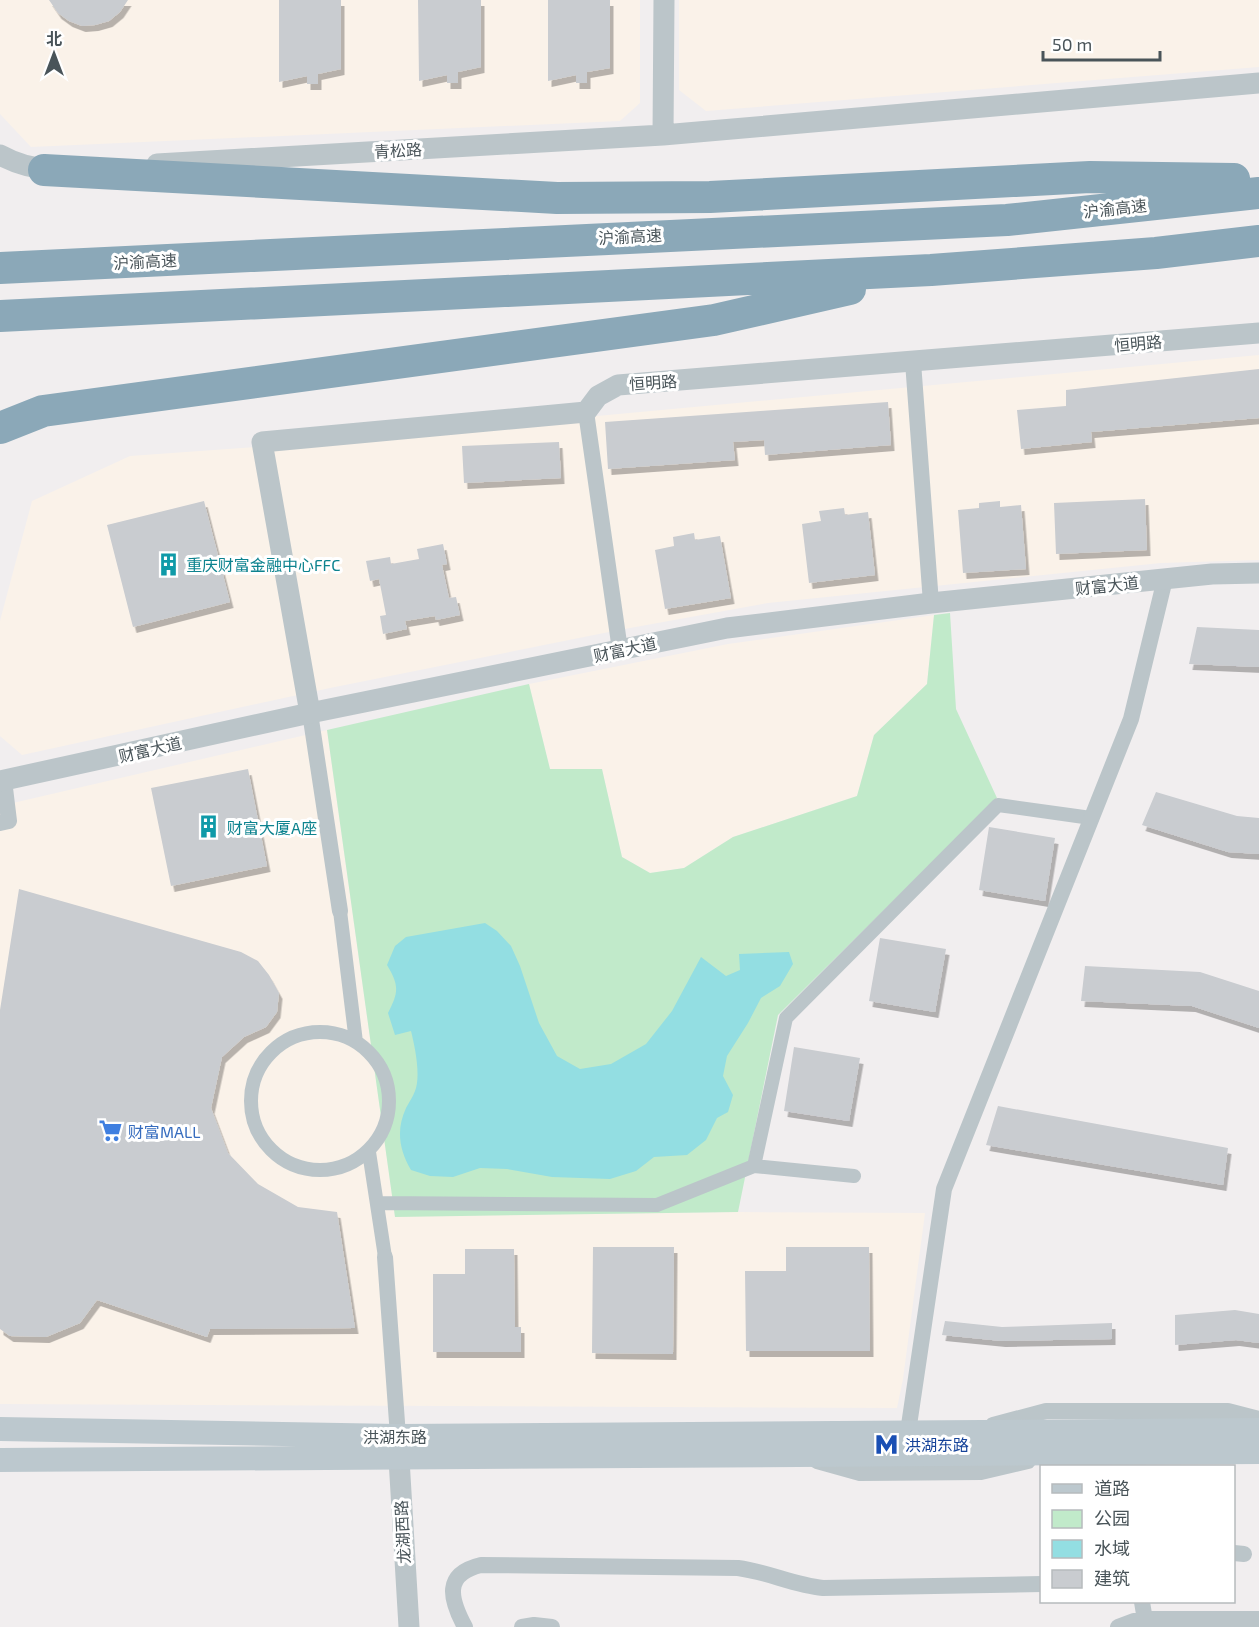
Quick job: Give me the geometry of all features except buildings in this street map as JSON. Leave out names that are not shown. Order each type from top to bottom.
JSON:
[{"type":"highway","points":[[44,170],[557,198],[710,197],[1090,177],[1259,179]]},
{"type":"highway","name":"沪渝高速","points":[[0,268],[1007,220],[1259,193]]},
{"type":"highway","points":[[0,316],[931,270],[1156,253],[1259,241]]},
{"type":"highway","points":[[0,428],[43,411],[714,320],[931,270]]},
{"type":"main road","name":"洪湖东路","points":[[0,1429],[398,1447],[796,1455],[1058,1453],[1254,1455]]},
{"type":"main road","name":"洪湖东路","points":[[0,1460],[908,1432],[1259,1430]]},
{"type":"street","points":[[663,0],[663,135]]},
{"type":"street","name":"青松路","points":[[0,156],[15,164],[44,170],[663,135],[1259,82]]},
{"type":"street","name":"恒明路","points":[[586,412],[598,396],[618,385],[1259,333]]},
{"type":"street","points":[[913,362],[931,603]]},
{"type":"street","points":[[356,1042],[340,911],[310,713],[261,442],[586,412],[620,650]]},
{"type":"street","name":"财富大道","points":[[2,781],[310,713],[727,628],[931,603],[1212,574],[1259,573]]},
{"type":"street","points":[[908,1432],[944,1189],[1131,719],[1164,579]]},
{"type":"street","points":[[0,823],[9,821],[2,781]]},
{"type":"street","points":[[754,1166],[786,1018],[998,805],[1091,818]]},
{"type":"street","points":[[322,1032],[345,1036],[365,1048],[381,1066],[389,1087],[390,1111],[383,1133],[369,1152],[349,1165],[327,1171],[304,1169],[283,1160],[266,1145],[255,1126],[250,1104],[253,1081],[263,1061],[279,1045],[300,1035],[322,1032]]},
{"type":"street","points":[[369,1152],[385,1257],[398,1447]]},
{"type":"street","points":[[377,1203],[657,1204],[754,1166],[855,1176]]},
{"type":"street","points":[[968,1432],[1046,1411],[1228,1411],[1259,1419]]},
{"type":"street","name":"龙湖西路","points":[[398,1447],[409,1627]]},
{"type":"street","points":[[465,1627],[456,1610],[453,1585],[457,1575],[468,1568],[481,1565],[738,1568],[756,1570],[804,1586],[823,1588],[1040,1584]]},
{"type":"street","points":[[1142,1603],[1144,1620]]},
{"type":"street","points":[[1118,1627],[1144,1620],[1259,1619]]},
{"type":"street","points":[[522,1627],[534,1625],[552,1627]]},
{"type":"shaded area","points":[[0,0],[640,0],[640,103],[620,121],[31,147],[0,114]]},
{"type":"shaded area","points":[[679,0],[1259,0],[1259,67],[706,111],[679,90]]},
{"type":"shaded area","points":[[1259,355],[1259,560],[1161,563],[768,603],[619,630],[330,688],[22,755],[0,736],[0,621],[32,501],[130,456],[282,445]]},
{"type":"shaded area","points":[[934,615],[927,684],[874,735],[857,796],[733,837],[684,868],[650,873],[622,857],[602,769],[550,769],[529,684],[728,644]]},
{"type":"shaded area","points":[[327,730],[395,1216],[738,1212],[925,1213],[903,1379],[897,1408],[0,1404],[0,806]]},
{"type":"green space","points":[[950,613],[956,709],[997,798],[778,1015],[738,1212],[395,1217],[327,730],[529,684],[550,769],[602,769],[622,857],[650,873],[684,868],[733,837],[857,796],[874,735],[927,684],[934,615]]},
{"type":"water","points":[[485,923],[497,931],[511,946],[539,1023],[557,1056],[580,1069],[611,1064],[646,1044],[672,1011],[701,957],[726,976],[740,970],[739,954],[789,952],[793,964],[780,986],[761,998],[727,1056],[723,1076],[733,1095],[728,1112],[717,1118],[706,1140],[687,1155],[654,1157],[636,1171],[610,1179],[552,1177],[507,1169],[480,1168],[453,1177],[430,1176],[411,1170],[400,1139],[403,1116],[417,1085],[416,1053],[411,1031],[395,1035],[388,1013],[396,989],[394,978],[387,965],[395,946],[406,937]]},
{"type":"place","name":"重庆财富金融中心FFC","points":[[168,564]]},
{"type":"place","name":"财富大厦A座","points":[[209,827]]},
{"type":"place","name":"财富MALL","points":[[110,1131]]},
{"type":"place","name":"洪湖东路","points":[[887,1444]]}]
